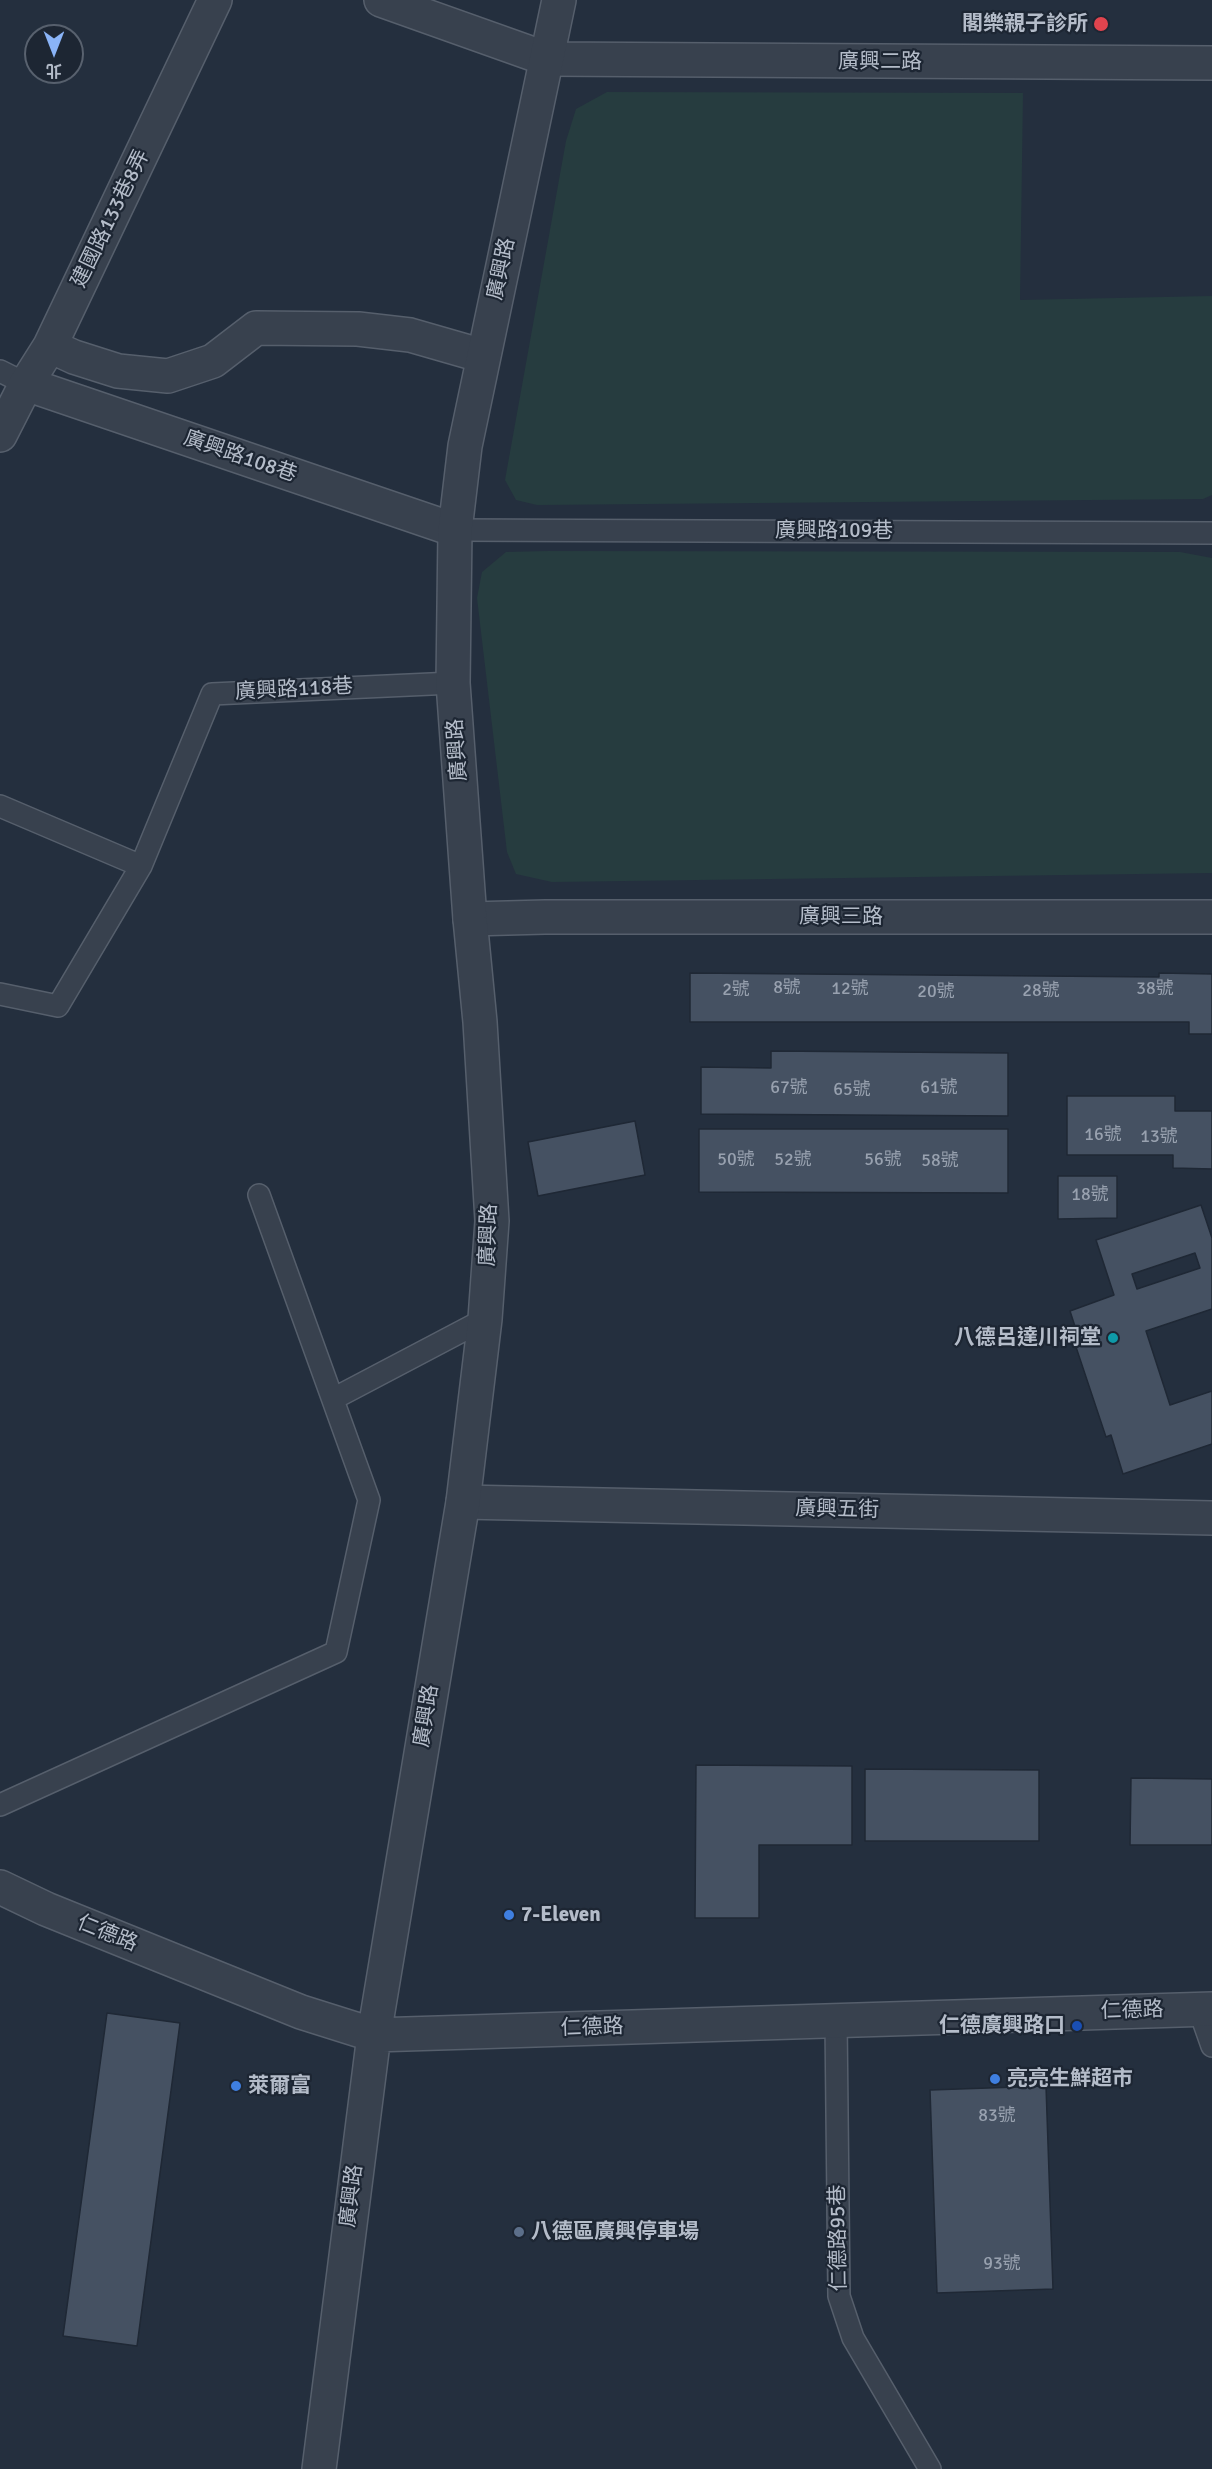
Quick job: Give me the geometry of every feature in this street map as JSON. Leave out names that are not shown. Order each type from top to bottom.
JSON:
[{"type":"street","name":"建國路133巷8弄","points":[[0,435],[13,377],[50,346],[215,0]]},
{"type":"street","name":"廣興二路","points":[[381,0],[547,59],[1212,63]]},
{"type":"street","name":"廣興路","points":[[319,2469],[374,2035],[463,1502],[485,1319],[492,1221],[480,1022],[453,683],[455,530],[465,446],[559,0]]},
{"type":"street","points":[[50,346],[74,357],[118,371],[168,376],[213,361],[256,328],[358,329],[410,335],[483,356]]},
{"type":"street","name":"廣興路108巷","points":[[13,377],[455,530]]},
{"type":"street","name":"廣興三路","points":[[470,919],[1212,917]]},
{"type":"street","name":"廣興五街","points":[[463,1502],[1212,1518]]},
{"type":"street","name":"仁德路","points":[[0,1887],[46,1909],[301,2012],[374,2035],[1205,2009]]},
{"type":"lane","name":"廣興路109巷","points":[[455,530],[1212,533]]},
{"type":"lane","name":"廣興路118巷","points":[[141,866],[212,694],[453,683]]},
{"type":"lane","points":[[0,806],[141,866],[58,1006],[0,994]]},
{"type":"lane","points":[[0,1804],[336,1652],[369,1500],[259,1195]]},
{"type":"lane","points":[[333,1399],[485,1319]]},
{"type":"lane","points":[[1205,2009],[1212,2046]]},
{"type":"lane","name":"仁德路95巷","points":[[837,2020],[839,2296],[853,2338],[930,2469]]},
{"type":"green space","points":[[607,92],[1023,93],[1020,300],[1212,296],[1212,495],[1203,499],[537,505],[516,500],[505,480],[566,141],[576,109]]},
{"type":"green space","points":[[506,552],[1180,552],[1212,558],[1212,873],[552,882],[516,874],[507,852],[477,598],[482,572]]},
{"type":"building","points":[[690,973],[1159,977],[1159,973],[1212,974],[1212,1034],[1189,1034],[1189,1022],[690,1022]]},
{"type":"building","points":[[771,1051],[1008,1053],[1008,1116],[701,1114],[701,1067],[771,1068]]},
{"type":"building","points":[[1067,1096],[1175,1096],[1175,1111],[1212,1111],[1212,1169],[1173,1168],[1173,1155],[1067,1155]]},
{"type":"building","points":[[635,1121],[645,1175],[538,1196],[528,1142]]},
{"type":"building","points":[[699,1129],[1008,1129],[1008,1193],[699,1192]]},
{"type":"building","points":[[1058,1176],[1117,1176],[1117,1218],[1058,1219]]},
{"type":"building","name":"八德呂達川祠堂","points":[[1201,1205],[1212,1238],[1212,1309],[1146,1331],[1170,1405],[1212,1391],[1212,1444],[1123,1474],[1111,1435],[1106,1437],[1076,1347],[1081,1345],[1070,1311],[1114,1295],[1096,1240]],"holes":[[[1195,1253],[1200,1268],[1137,1289],[1132,1274]]]},
{"type":"building","points":[[696,1765],[852,1766],[852,1845],[759,1845],[759,1918],[695,1918]]},
{"type":"building","points":[[865,1769],[1039,1770],[1039,1841],[865,1841]]},
{"type":"building","points":[[1131,1778],[1212,1779],[1212,1845],[1130,1845]]},
{"type":"building","points":[[107,2013],[180,2023],[137,2346],[63,2336]]},
{"type":"building","points":[[1046,2086],[1053,2289],[937,2293],[930,2090]]},
{"type":"place","name":"閣樂親子診所","points":[[1101,24]]},
{"type":"place","name":"八德呂達川祠堂","points":[[1113,1338]]},
{"type":"place","name":"7-Eleven","points":[[509,1915]]},
{"type":"place","name":"仁德廣興路口","points":[[1077,2026]]},
{"type":"place","name":"亮亮生鮮超市","points":[[995,2079]]},
{"type":"place","name":"萊爾富","points":[[236,2086]]},
{"type":"place","name":"八德區廣興停車場","points":[[519,2232]]}]
